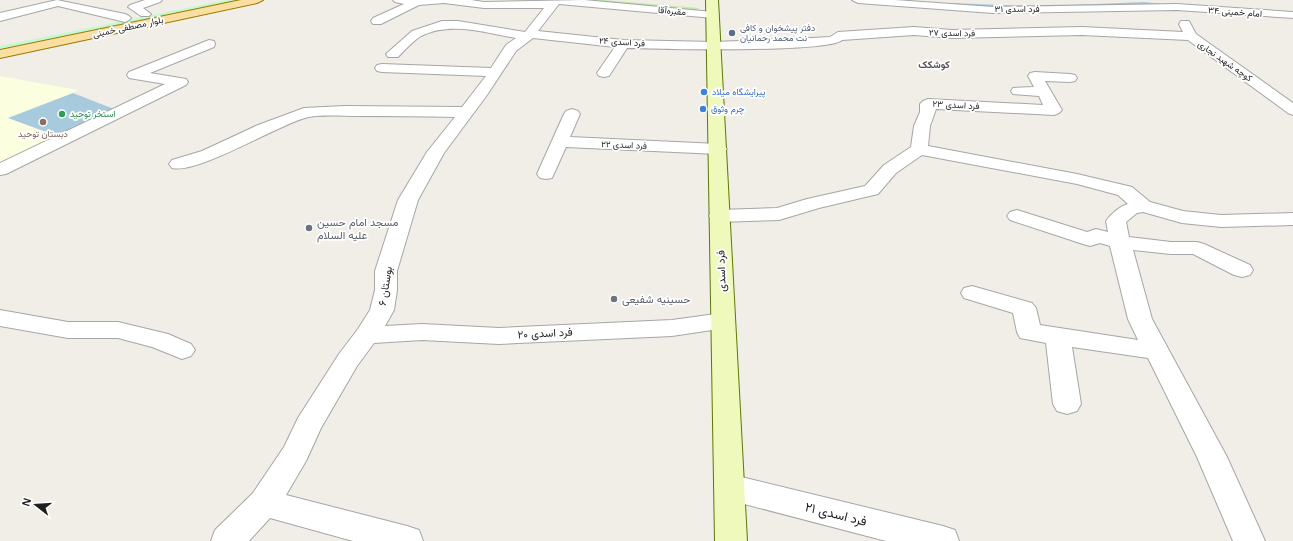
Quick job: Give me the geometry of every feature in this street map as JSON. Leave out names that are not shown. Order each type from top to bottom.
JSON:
[{"type":"main road","name":"بلوار مصطفی خمینی","points":[[0,44],[216,0]]},
{"type":"main road","name":"بلوار مصطفی خمینی","points":[[0,54],[257,0]]},
{"type":"main road","name":"فرد اسدی","points":[[709,8],[714,46],[731,541]]},
{"type":"street","points":[[145,14],[134,7],[156,0]]},
{"type":"street","name":"مقبره‌آقا","points":[[399,0],[444,0],[484,5],[555,4],[571,1],[709,8]]},
{"type":"street","name":"مقبره‌آقا","points":[[630,0],[709,8]]},
{"type":"street","name":"فرد اسدی ۳۱","points":[[858,0],[920,6],[993,10],[1175,8]]},
{"type":"street","name":"فرد اسدی ۳۱","points":[[955,0],[1051,3],[1122,0]]},
{"type":"street","points":[[1143,0],[1152,0]]},
{"type":"street","name":"امام خمینی ۳۴","points":[[1152,0],[1175,8],[1293,15]]},
{"type":"street","points":[[377,21],[418,1]]},
{"type":"street","points":[[0,17],[58,3],[125,18]]},
{"type":"street","name":"بوستان ۶","points":[[227,541],[264,503],[296,453],[308,426],[348,360],[367,336],[382,310],[386,290],[386,271],[408,200],[436,152],[511,48],[528,35],[555,4]]},
{"type":"street","points":[[1175,8],[1293,26]]},
{"type":"street","name":"امام خمینی ۳۴","points":[[1175,8],[1293,8]]},
{"type":"street","name":"کوچه شهید ‌نجاری","points":[[1175,8],[1191,36],[1293,110]]},
{"type":"street","name":"فرد اسدی ۲۴","points":[[393,54],[416,34],[442,25],[458,25],[528,35],[623,44],[714,46]]},
{"type":"street","name":"فرد اسدی ۲۷","points":[[714,46],[812,42],[834,40],[838,36],[914,31],[952,34],[1082,31],[1191,36]]},
{"type":"street","points":[[0,170],[180,82],[134,75],[209,44]]},
{"type":"street","points":[[604,73],[623,44]]},
{"type":"street","points":[[382,68],[495,72]]},
{"type":"street","name":"فرد اسدی ۲۳","points":[[919,149],[922,126],[928,112],[928,104],[1054,110],[1035,76],[1070,78]]},
{"type":"street","points":[[1018,91],[1044,92]]},
{"type":"street","points":[[178,164],[208,155],[264,128],[304,113],[345,111],[466,112]]},
{"type":"street","points":[[546,174],[572,114]]},
{"type":"street","name":"فرد اسدی ۲۲","points":[[560,142],[718,149]]},
{"type":"street","points":[[720,216],[779,214],[814,203],[871,190],[890,169],[919,149],[1077,179],[1125,191],[1143,206],[1182,217],[1221,221],[1293,219]]},
{"type":"street","points":[[1143,206],[1130,208],[1116,221],[1140,319],[1212,457],[1249,541]]},
{"type":"street","points":[[1017,216],[1090,240],[1096,235],[1120,242],[1171,248],[1197,248],[1242,270]]},
{"type":"street","points":[[972,293],[1024,308],[1029,332],[1156,351]]},
{"type":"street","points":[[1,319],[68,330],[118,330],[159,340],[182,350]]},
{"type":"street","name":"فرد اسدی ۲۰","points":[[367,336],[422,332],[499,336],[672,328],[723,320]]},
{"type":"street","points":[[1058,336],[1067,404]]},
{"type":"street","name":"فرد اسدی ۲۱","points":[[729,487],[943,541]]},
{"type":"street","points":[[264,503],[407,541]]},
{"type":"shaded area","name":"دبستان توحید","points":[[0,76],[78,90],[73,93],[114,109],[0,162]]},
{"type":"green space","points":[[226,0],[240,0],[0,49],[0,46]]},
{"type":"green space","points":[[574,0],[604,0],[699,8],[697,11]]},
{"type":"water","name":"استخر توحید","points":[[73,93],[114,109],[57,136],[8,118]]},
{"type":"waterway","points":[[1071,6],[1144,3],[1168,5]]},
{"type":"waterway","points":[[951,4],[1032,7]]},
{"type":"place","name":"دفتر پیشخوان و کافی نت محمد رحمانیان","points":[[732,33]]},
{"type":"place","name":"پیرایشگاه میلاد","points":[[704,92]]},
{"type":"place","name":"چرم وثوق","points":[[703,109]]},
{"type":"place","name":"استخر توحید","points":[[62,114]]},
{"type":"place","name":"دبستان توحید","points":[[43,122]]},
{"type":"place","name":"مسجد امام حسین علیه السلام","points":[[309,228]]},
{"type":"place","name":"حسینیه شفیعی","points":[[614,299]]},
{"type":"district","name":"کوشکک","points":[[934,64]]}]
